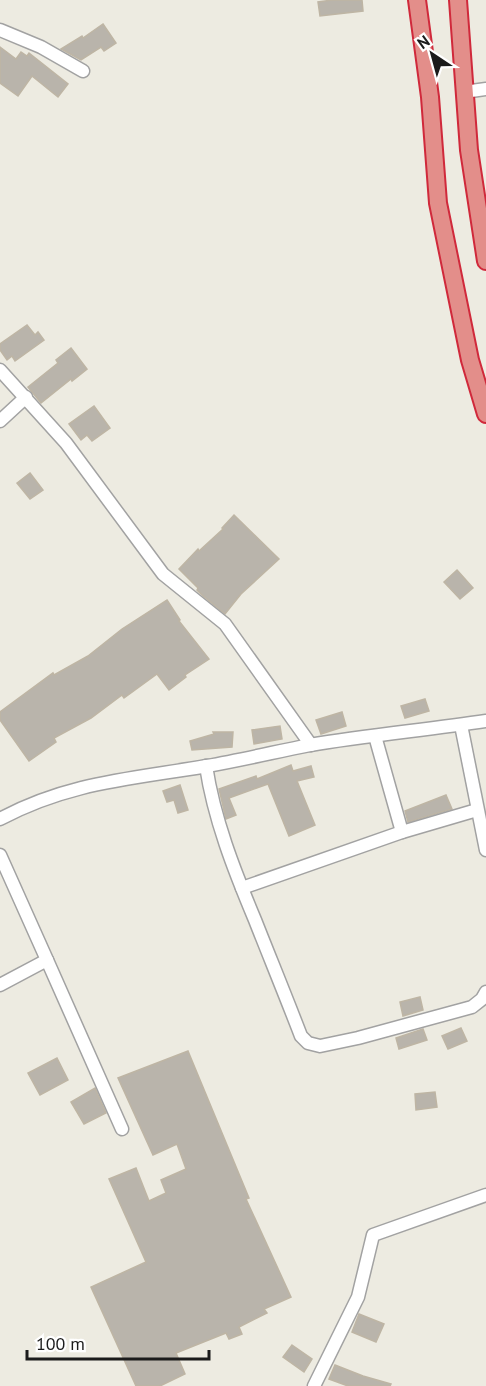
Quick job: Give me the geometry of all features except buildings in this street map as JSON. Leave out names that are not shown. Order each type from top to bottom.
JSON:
[{"type":"highway","points":[[417,0],[430,97],[438,203],[470,360],[486,414]]},
{"type":"highway","points":[[458,0],[469,150],[486,261]]},
{"type":"street","points":[[0,30],[41,47],[83,71]]},
{"type":"street","points":[[464,92],[486,89]]},
{"type":"street","points":[[0,370],[66,444],[163,574],[225,624],[311,745]]},
{"type":"street","points":[[0,421],[26,397]]},
{"type":"street","points":[[0,819],[27,804],[58,793],[121,778],[206,766],[311,745],[486,721]]},
{"type":"street","points":[[461,725],[486,850]]},
{"type":"street","points":[[375,736],[402,832]]},
{"type":"street","points":[[206,766],[212,800],[231,860],[301,1036],[308,1043],[320,1046],[358,1038],[472,1007],[482,999],[486,992]]},
{"type":"street","points":[[242,888],[402,832],[477,810]]},
{"type":"street","points":[[0,855],[122,1129]]},
{"type":"street","points":[[0,985],[47,960]]},
{"type":"street","points":[[314,1386],[358,1297],[373,1235],[486,1195]]}]
